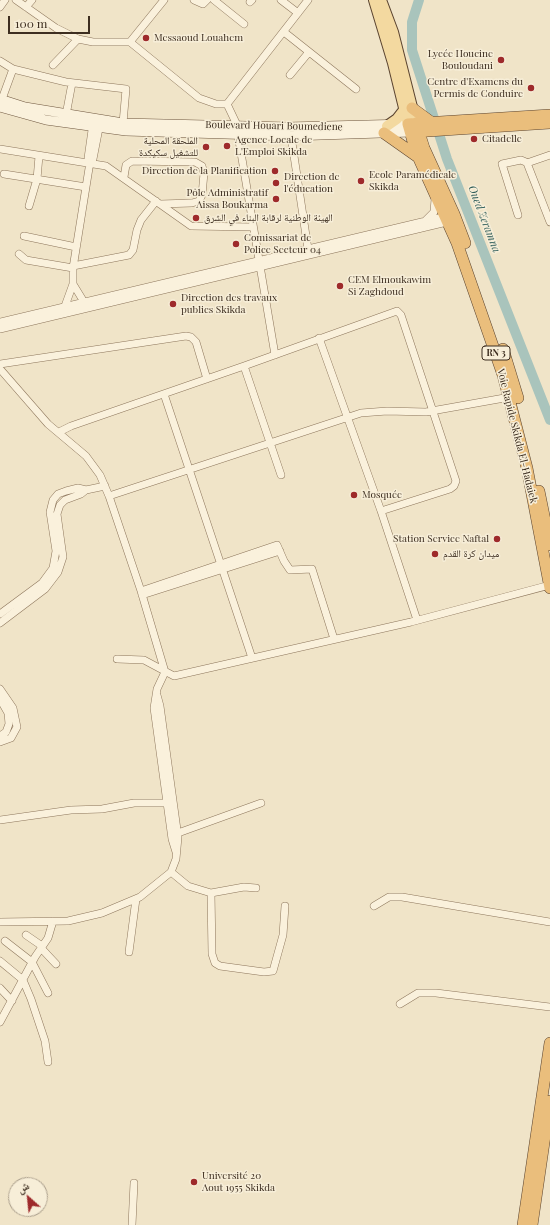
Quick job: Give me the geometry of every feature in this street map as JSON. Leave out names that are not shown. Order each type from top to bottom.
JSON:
[{"type":"highway","points":[[385,130],[423,157],[431,127],[408,109]]},
{"type":"highway","name":"Boulevard Houari Boumediene","points":[[450,126],[550,115]]},
{"type":"highway","name":"Boulevard Houari Boumediene","points":[[413,128],[550,123]]},
{"type":"highway","name":"Voie Rapide Skikda El-Hadaiek","points":[[413,128],[433,189],[452,218],[510,397],[527,468],[550,586]]},
{"type":"highway","name":"Voie Rapide Skikda El-Hadaiek","points":[[423,157],[452,218],[514,383],[550,545]]},
{"type":"highway","points":[[523,1225],[550,1043]]},
{"type":"highway","points":[[532,1225],[550,1101]]},
{"type":"main road","name":"RN 3","points":[[374,0],[408,109]]},
{"type":"main road","name":"RN 3","points":[[381,0],[392,32],[413,128]]},
{"type":"main road","name":"Boulevard Houari Boumediene","points":[[1,102],[66,114],[96,124],[123,123],[385,130]]},
{"type":"main road","name":"Boulevard Houari Boumediene","points":[[1,102],[46,120],[238,135],[291,136],[413,128]]},
{"type":"main road","points":[[385,130],[408,109]]},
{"type":"main road","points":[[237,126],[238,135]]},
{"type":"street","points":[[0,7],[5,0]]},
{"type":"street","points":[[16,0],[56,28],[78,39],[93,42],[130,42],[199,98],[216,104],[227,104]]},
{"type":"street","points":[[26,7],[32,0]]},
{"type":"street","points":[[130,42],[164,0]]},
{"type":"street","points":[[194,0],[203,4],[207,0]]},
{"type":"street","points":[[214,0],[244,24]]},
{"type":"street","points":[[282,0],[298,13]]},
{"type":"street","points":[[227,104],[308,0]]},
{"type":"street","points":[[284,32],[356,89]]},
{"type":"street","points":[[53,65],[78,39]]},
{"type":"street","points":[[290,75],[309,52]]},
{"type":"street","points":[[0,61],[13,69],[72,83],[126,89],[123,123]]},
{"type":"street","points":[[1,102],[13,69]]},
{"type":"street","points":[[66,114],[72,83]]},
{"type":"street","points":[[227,104],[237,126]]},
{"type":"street","points":[[65,306],[73,284],[73,267],[90,162],[88,158],[96,124]]},
{"type":"street","points":[[238,135],[274,355]]},
{"type":"street","points":[[291,136],[308,249]]},
{"type":"street","points":[[0,149],[40,156],[90,162],[106,166],[124,177],[184,222],[195,227],[253,227]]},
{"type":"street","points":[[518,215],[502,164],[521,160],[528,163],[550,155]]},
{"type":"street","points":[[29,206],[37,179],[40,156]]},
{"type":"street","points":[[124,177],[126,165],[132,161],[195,162],[202,166],[204,173],[202,195],[199,201],[192,203],[158,202]]},
{"type":"street","points":[[528,163],[550,220]]},
{"type":"street","points":[[4,174],[86,187]]},
{"type":"street","points":[[424,222],[434,212],[436,206],[433,189]]},
{"type":"street","points":[[19,254],[26,260],[73,267],[129,255],[134,250],[139,225],[158,202]]},
{"type":"street","points":[[0,322],[65,306],[259,264],[308,249],[424,222],[452,218]]},
{"type":"street","points":[[0,329],[259,264],[452,218]]},
{"type":"street","points":[[24,236],[76,247]]},
{"type":"street","points":[[73,284],[84,302]]},
{"type":"street","points":[[59,432],[71,426],[244,366],[392,311],[398,312],[401,315],[456,478],[456,484],[450,489],[381,510]]},
{"type":"street","points":[[0,364],[186,336],[191,337],[196,342],[207,378]]},
{"type":"street","points":[[319,338],[381,510],[417,620]]},
{"type":"street","points":[[244,366],[281,475]]},
{"type":"street","points":[[0,369],[43,419],[86,456],[105,486],[109,496],[142,593],[165,672],[156,695],[154,708],[172,838],[176,852]]},
{"type":"street","points":[[164,394],[252,658]]},
{"type":"street","points":[[109,496],[347,416],[378,411],[412,413],[433,411],[510,397]]},
{"type":"street","points":[[0,614],[42,583],[53,568],[56,551],[50,512],[53,500],[58,494],[66,491],[78,488],[86,490],[105,486]]},
{"type":"street","points":[[0,623],[45,589],[56,577],[63,557],[57,514],[59,508],[65,500],[81,494],[86,490]]},
{"type":"street","points":[[142,593],[279,548],[284,561],[290,570],[312,569],[334,639]]},
{"type":"street","points":[[117,659],[144,660],[174,676],[417,620],[550,586]]},
{"type":"street","points":[[0,689],[10,703],[12,718],[8,730],[0,736]]},
{"type":"street","points":[[0,922],[53,921],[84,918],[115,908],[136,899],[154,887],[171,872],[176,852],[178,832],[160,706],[156,695]]},
{"type":"street","points":[[0,699],[16,727],[14,736],[6,741],[0,742]]},
{"type":"street","points":[[0,820],[71,810],[102,810],[134,803],[167,803]]},
{"type":"street","points":[[178,832],[261,804]]},
{"type":"street","points":[[171,872],[188,886],[211,893],[244,887],[256,888]]},
{"type":"street","points":[[211,893],[212,954],[215,963],[220,966],[264,972],[273,971],[283,935],[285,906]]},
{"type":"street","points":[[374,906],[389,897],[402,897],[550,922]]},
{"type":"street","points":[[129,952],[136,899]]},
{"type":"street","points":[[0,1022],[32,962],[48,938],[53,921]]},
{"type":"street","points":[[26,935],[42,947],[56,964]]},
{"type":"street","points":[[5,941],[32,962],[48,994]]},
{"type":"street","points":[[0,961],[23,980],[42,1034],[48,1062]]},
{"type":"street","points":[[0,988],[12,1001]]},
{"type":"street","points":[[400,1004],[418,993],[436,993],[550,1007]]},
{"type":"street","points":[[132,1225],[134,1183]]},
{"type":"waterway","name":"Oued Zeramna","points":[[419,0],[412,22],[412,50],[447,159],[550,420]]},
{"type":"place","name":"Messaoud Louahem","points":[[146,38]]},
{"type":"place","name":"Lycée Houcine Bouloudani","points":[[501,60]]},
{"type":"place","name":"Centre d'Examens du Permis de Conduire","points":[[531,88]]},
{"type":"place","name":"Citadelle","points":[[474,139]]},
{"type":"place","name":"Agence Locale de L'Emploi Skikda","points":[[227,146]]},
{"type":"place","name":"الملحقة المحلية للتشغيل سكيكدة","points":[[206,147]]},
{"type":"place","name":"Direction de la Planification","points":[[275,171]]},
{"type":"place","name":"Ecole Paramédicale Skikda","points":[[361,181]]},
{"type":"place","name":"Direction de l'éducation","points":[[276,183]]},
{"type":"place","name":"Pôle Administratif Aissa Boukarma","points":[[276,199]]},
{"type":"place","name":"الهيئة الوطنية لرقابة البناء في الشرق","points":[[196,218]]},
{"type":"place","name":"Comissariat de Police Secteur 04","points":[[236,244]]},
{"type":"place","name":"CEM Elmoukawim Si Zaghdoud","points":[[340,286]]},
{"type":"place","name":"Direction des travaux publics Skikda","points":[[173,304]]},
{"type":"place","name":"Mosquée","points":[[354,495]]},
{"type":"place","name":"Station Service Naftal","points":[[497,539]]},
{"type":"place","name":"ميدان كرة القدم","points":[[435,554]]},
{"type":"place","name":"Université 20 Aout 1955 Skikda","points":[[194,1182]]}]
